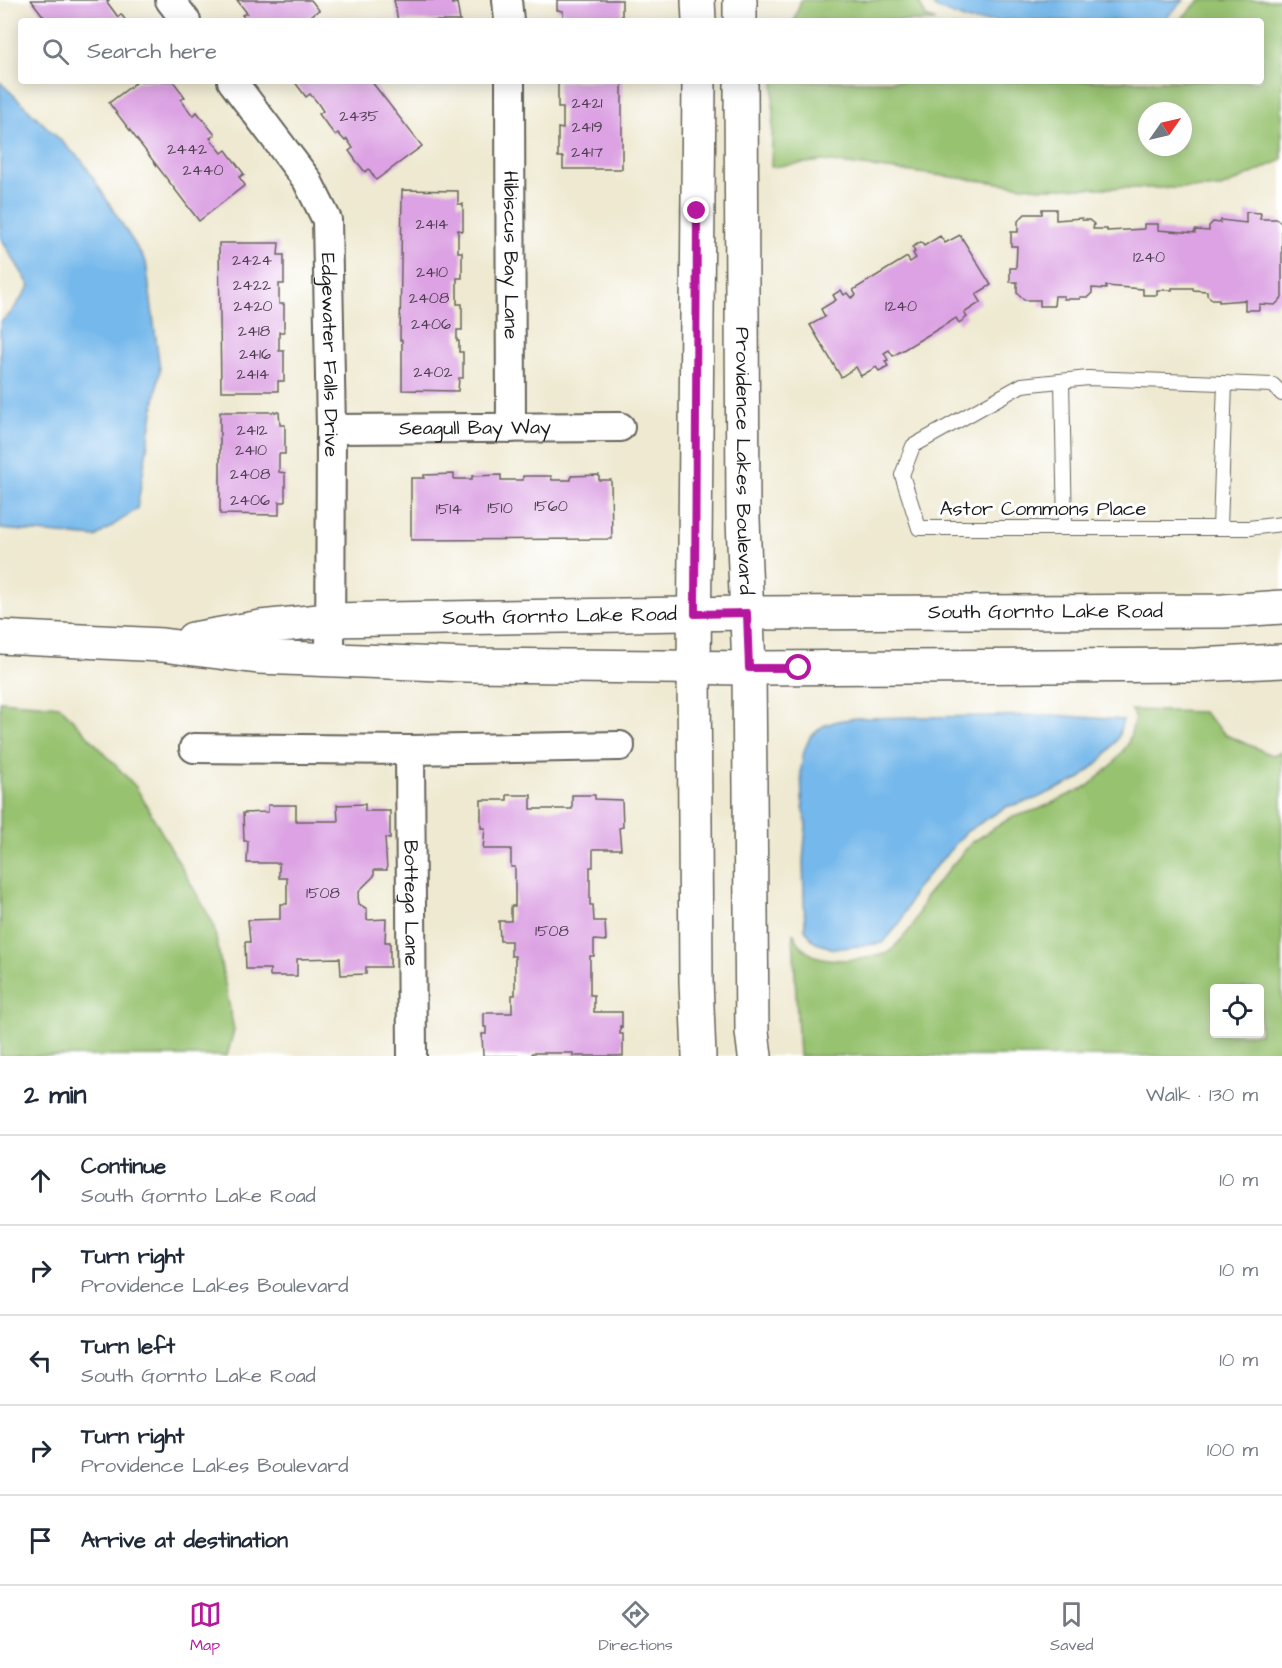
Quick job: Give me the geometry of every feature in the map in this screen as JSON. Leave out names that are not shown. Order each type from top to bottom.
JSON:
[{"type":"street","points":[[170,0],[184,18]]},
{"type":"street","points":[[507,0],[509,18]]},
{"type":"street","points":[[698,0],[699,18]]},
{"type":"street","points":[[740,0],[741,18]]},
{"type":"street","name":"Edgewater Falls Drive","points":[[233,84],[307,180],[327,220],[331,429],[330,660]]},
{"type":"street","name":"Hibiscus Bay Lane","points":[[510,84],[511,428]]},
{"type":"street","points":[[699,84],[694,668],[696,970],[699,1056]]},
{"type":"street","name":"Providence Lakes Boulevard","points":[[741,84],[743,519],[749,668],[752,1032],[755,1056]]},
{"type":"street","name":"Seagull Bay Way","points":[[331,429],[620,427]]},
{"type":"street","name":"South Gornto Lake Road","points":[[162,645],[261,627],[330,620],[747,613],[1222,611],[1282,607]]},
{"type":"street","name":"South Gornto Lake Road","points":[[0,637],[162,645],[258,657],[467,665],[694,668],[1184,666],[1282,661]]},
{"type":"street","points":[[194,748],[410,750],[620,746]]},
{"type":"street","name":"Bottega Lane","points":[[410,750],[412,1056]]},
{"type":"lane","name":"Astor Commons Place","points":[[1282,394],[1273,385],[1088,378],[1022,385],[913,446],[902,475],[919,528],[1249,528],[1282,524]]},
{"type":"lane","points":[[1062,381],[1065,528]]},
{"type":"lane","points":[[1220,528],[1226,383]]},
{"type":"green space","points":[[801,0],[918,0],[928,18],[795,18]]},
{"type":"green space","points":[[1200,0],[1282,0],[1282,160],[1221,188],[1040,188],[823,161],[771,167],[774,84],[1264,84],[1264,18],[1182,18]]},
{"type":"green space","points":[[0,701],[60,706],[136,787],[213,923],[234,1030],[227,1056],[0,1056]]},
{"type":"green space","points":[[1131,710],[1203,712],[1226,735],[1272,755],[1282,752],[1282,1056],[799,1056],[793,933],[804,949],[822,958],[858,959],[890,952],[912,927],[926,896],[971,843],[1010,818],[1039,809],[1088,786],[1113,764],[1128,744],[1135,718]]},
{"type":"water","points":[[931,0],[1184,0],[1166,18],[961,18],[935,8]]},
{"type":"water","points":[[0,82],[83,162],[146,262],[160,370],[137,509],[96,537],[0,529],[0,322],[10,314],[30,286],[0,237]]},
{"type":"water","points":[[1053,715],[1123,720],[1118,738],[1105,756],[1081,778],[1035,799],[1006,807],[966,832],[915,890],[900,923],[883,943],[834,949],[814,942],[805,929],[803,861],[806,826],[801,769],[804,751],[810,737],[823,726],[856,718]]},
{"type":"building","points":[[31,0],[109,0],[107,2],[118,17],[121,14],[124,18],[45,18]]},
{"type":"building","points":[[237,0],[311,0],[319,10],[308,18],[244,18],[242,15],[247,13]]},
{"type":"building","points":[[394,0],[451,0],[452,4],[457,3],[460,18],[397,18]]},
{"type":"building","points":[[557,0],[622,0],[622,18],[563,18],[563,11],[557,10]]},
{"type":"building","points":[[134,84],[175,84],[185,97],[181,100],[193,116],[197,112],[215,135],[210,138],[222,153],[226,150],[244,174],[239,177],[245,185],[199,221],[109,103]]},
{"type":"building","points":[[296,84],[373,84],[422,146],[376,180],[369,169],[365,172],[349,151],[353,148],[347,139],[345,141],[338,133],[335,135],[327,125],[319,114],[323,111],[317,102],[310,94],[306,97]]},
{"type":"building","points":[[558,84],[622,84],[622,169],[563,169],[563,157],[558,157],[558,128],[563,129],[563,108],[558,108]]},
{"type":"building","points":[[402,190],[458,191],[458,204],[463,204],[463,231],[458,230],[458,252],[462,252],[462,278],[457,278],[457,304],[462,304],[462,330],[457,330],[457,341],[459,341],[459,352],[463,352],[463,378],[459,378],[458,391],[402,390],[402,340],[400,340]]},
{"type":"building","points":[[1042,209],[1056,209],[1056,220],[1082,218],[1082,220],[1089,220],[1094,224],[1093,229],[1107,229],[1107,231],[1144,229],[1144,224],[1158,224],[1158,230],[1195,233],[1195,230],[1209,231],[1209,226],[1213,222],[1220,223],[1221,220],[1246,223],[1246,212],[1261,213],[1260,219],[1277,219],[1282,224],[1282,298],[1275,305],[1259,304],[1259,310],[1245,310],[1245,300],[1219,302],[1219,299],[1212,299],[1207,295],[1207,291],[1193,290],[1193,288],[1157,290],[1157,295],[1143,295],[1143,289],[1106,286],[1106,289],[1092,288],[1092,293],[1088,297],[1064,299],[1064,296],[1055,296],[1054,306],[1040,306],[1040,300],[1024,300],[1017,293],[1017,282],[1010,282],[1010,268],[1016,268],[1017,246],[1011,246],[1011,232],[1018,232],[1018,221],[1025,214],[1042,214]]},
{"type":"building","points":[[960,235],[991,285],[976,294],[981,302],[964,313],[967,317],[959,323],[956,318],[893,356],[889,350],[884,353],[888,366],[879,371],[876,367],[861,376],[856,367],[841,377],[810,325],[825,317],[821,309],[836,300],[833,295],[841,290],[844,295],[847,293],[851,298],[856,295],[853,290],[907,257],[910,262],[916,258],[912,247],[921,242],[924,246],[940,236],[945,243]]},
{"type":"building","points":[[219,243],[279,243],[278,255],[284,255],[284,284],[279,284],[279,304],[284,304],[284,332],[279,332],[279,351],[284,351],[284,381],[278,381],[278,391],[221,391]]},
{"type":"building","points":[[220,412],[279,412],[280,425],[285,425],[285,454],[279,454],[279,472],[285,473],[285,502],[279,502],[279,515],[220,514]]},
{"type":"building","points":[[454,474],[454,479],[501,475],[501,480],[523,480],[523,476],[551,476],[552,480],[571,480],[571,476],[599,475],[599,480],[611,480],[612,539],[411,540],[411,478]]},
{"type":"building","points":[[507,795],[531,795],[531,809],[572,809],[572,795],[595,795],[595,799],[622,800],[623,827],[619,828],[621,849],[593,849],[593,867],[590,867],[590,905],[593,905],[594,921],[605,921],[606,941],[594,940],[594,956],[590,956],[590,995],[594,995],[594,1012],[622,1012],[620,1034],[623,1034],[623,1056],[532,1053],[532,1056],[483,1056],[482,1034],[486,1034],[484,1013],[512,1013],[512,995],[515,995],[515,956],[511,956],[511,941],[500,941],[499,921],[511,921],[511,906],[515,906],[515,867],[511,867],[511,849],[483,849],[485,828],[481,828],[481,800],[507,800]]},
{"type":"building","points":[[365,804],[365,811],[390,811],[390,839],[385,838],[387,870],[374,870],[374,876],[360,890],[358,896],[359,904],[367,909],[367,920],[386,919],[385,942],[390,942],[390,967],[366,967],[366,974],[341,975],[340,958],[297,959],[297,976],[270,976],[270,969],[246,969],[245,942],[250,942],[248,920],[280,919],[280,904],[287,904],[287,878],[279,878],[279,863],[247,863],[248,841],[244,841],[243,813],[268,812],[268,805],[296,805],[296,821],[338,821],[337,805]]},
{"type":"route","points":[[697,211],[695,614],[747,613],[749,668],[799,668]]}]
